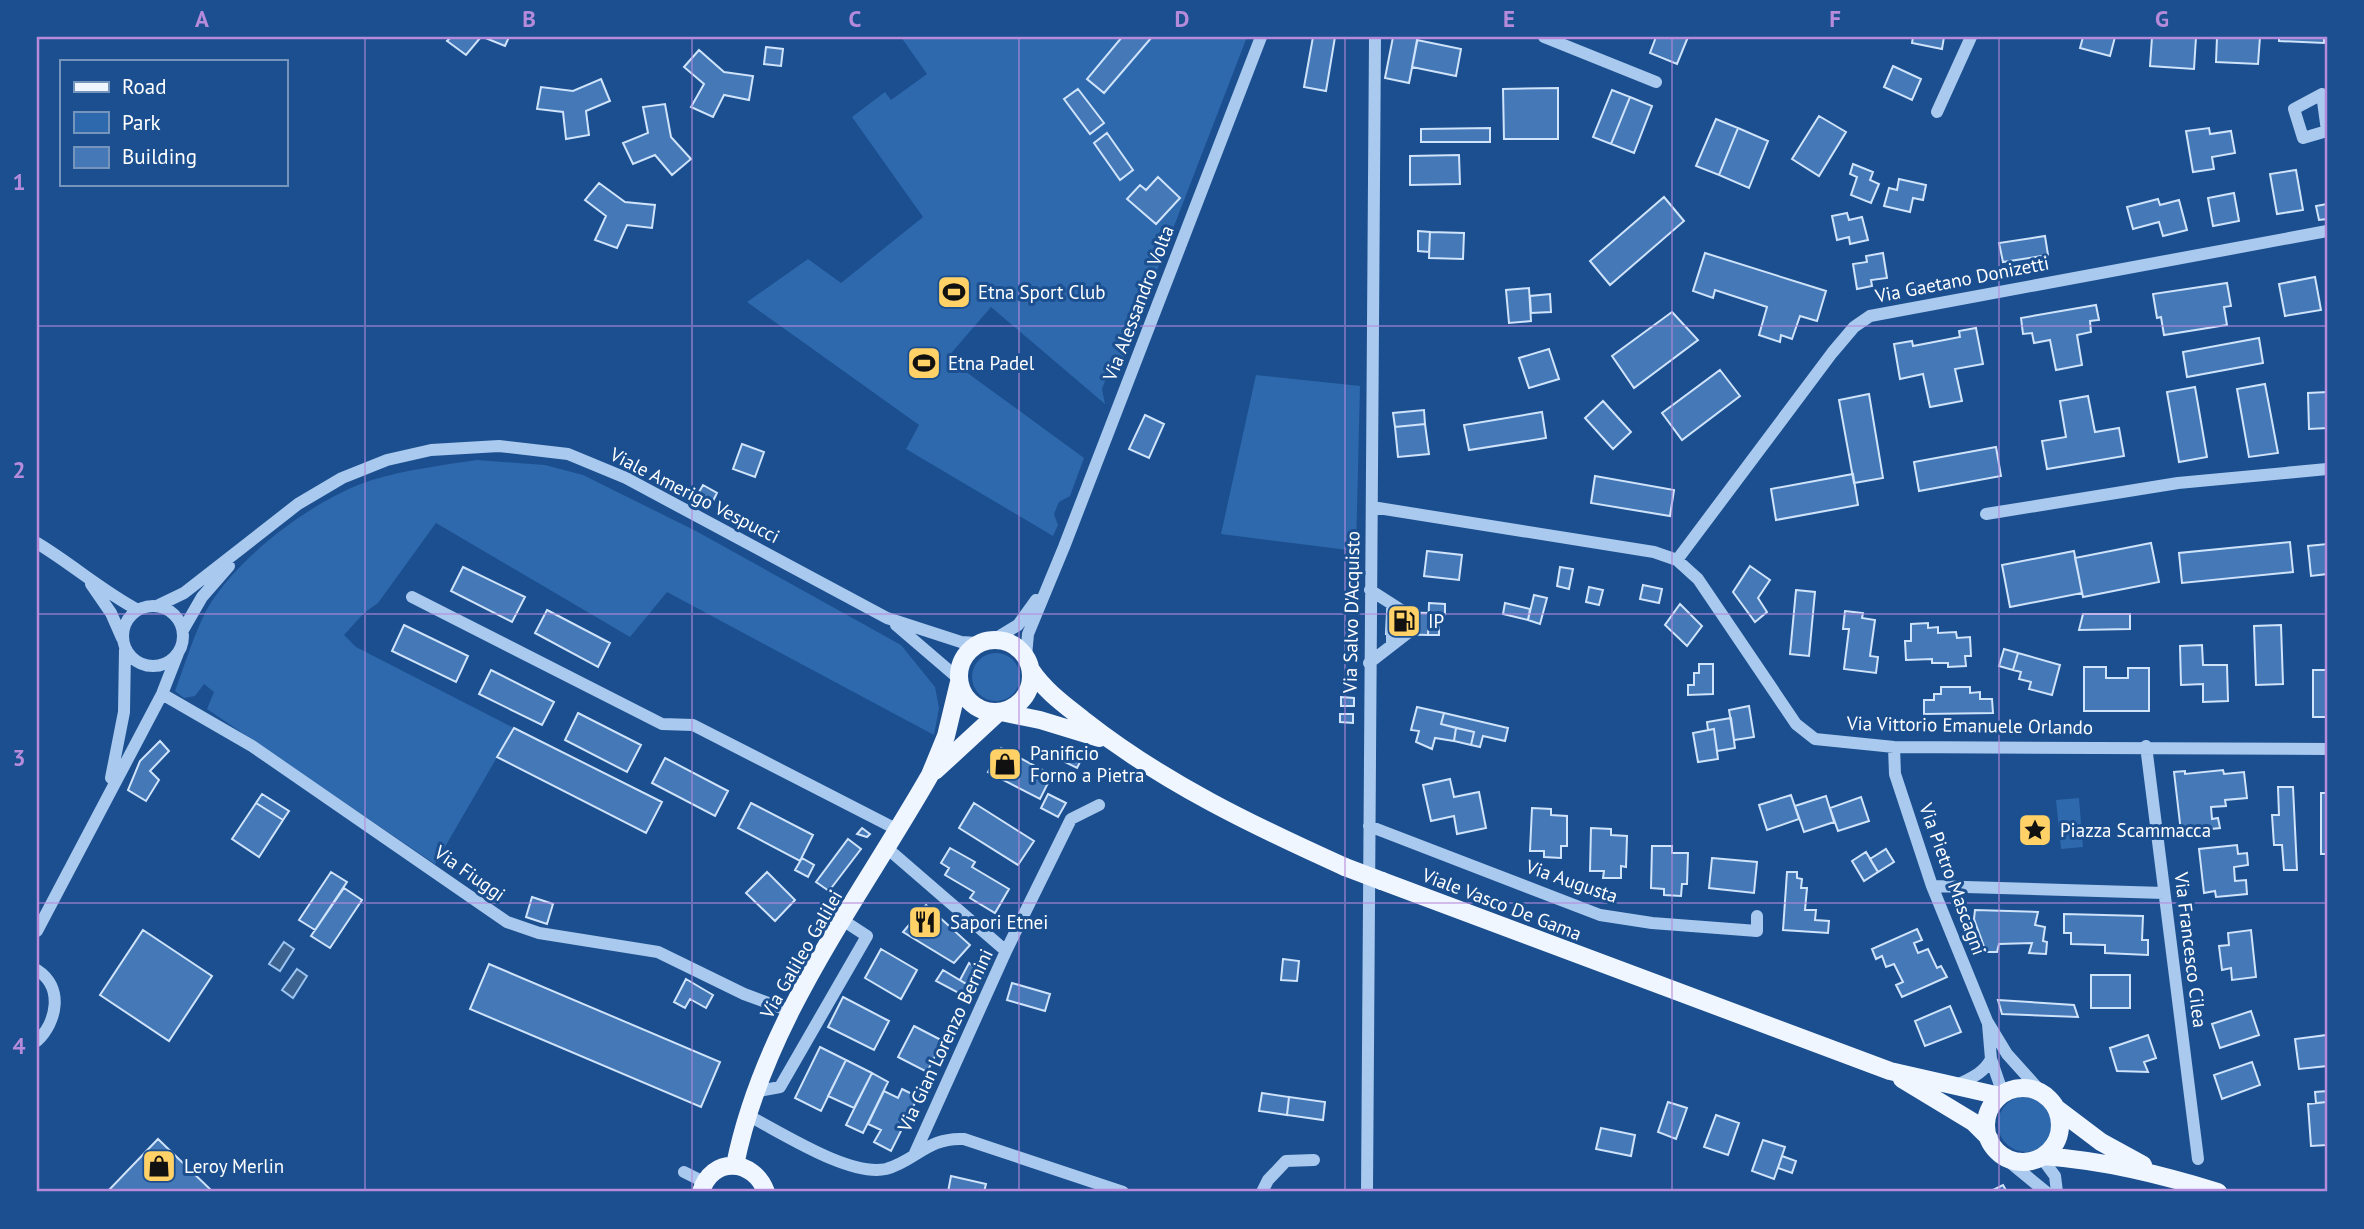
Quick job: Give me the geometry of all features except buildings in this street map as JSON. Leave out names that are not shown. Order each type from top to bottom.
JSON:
[{"type":"main road","points":[[930,775],[946,736],[965,656],[987,641],[1012,644],[1055,697],[1114,744]]},
{"type":"main road","points":[[930,775],[1000,712],[1019,704],[1030,689],[1029,663]]},
{"type":"main road","points":[[959,680],[967,699],[974,706],[1040,720],[1114,744]]},
{"type":"main road","name":"Viale Vasco De Gama","points":[[1114,744],[1204,799],[1345,867],[1890,1071]]},
{"type":"main road","name":"Via Galileo Galilei","points":[[735,1165],[754,1092],[790,1011],[930,775]]},
{"type":"main road","points":[[1890,1071],[2001,1095],[2022,1088],[2042,1093],[2056,1108],[2101,1142],[2155,1172],[2201,1190],[2218,1192]]},
{"type":"main road","points":[[1890,1071],[1973,1122],[2001,1155],[2021,1162],[2042,1156],[2089,1160],[2155,1172]]},
{"type":"main road","points":[[1989,1138],[1987,1118],[2001,1095]]},
{"type":"main road","points":[[2042,1156],[2059,1136],[2060,1122],[2056,1108]]},
{"type":"main road","points":[[702,1187],[717,1169],[735,1165],[755,1173],[766,1192]]},
{"type":"street","name":"Via Alessandro Volta","points":[[1049,583],[1261,37]]},
{"type":"street","name":"Via Salvo D'Acquisto","points":[[1365,1191],[1375,37]]},
{"type":"street","points":[[1544,37],[1656,82]]},
{"type":"street","points":[[1937,112],[1971,37]]},
{"type":"street","name":"Via Gaetano Donizetti","points":[[1677,559],[1832,353],[1854,327],[1870,316],[2327,231]]},
{"type":"street","name":"Viale Amerigo Vespucci","points":[[248,544],[298,503],[342,478],[387,460],[431,450],[499,446],[568,454],[626,478],[887,618]]},
{"type":"street","points":[[1986,514],[2178,483],[2327,469]]},
{"type":"street","points":[[1372,507],[1654,552],[1677,559]]},
{"type":"street","points":[[37,543],[138,610]]},
{"type":"street","points":[[108,792],[124,712],[126,622],[138,610],[157,606],[184,593],[248,544]]},
{"type":"street","points":[[37,931],[162,694],[178,653],[183,630],[202,597],[248,544]]},
{"type":"street","name":"Via Vittorio Emanuele Orlando","points":[[1677,559],[1698,579],[1796,724],[1815,739],[1894,747],[2146,746],[2327,749]]},
{"type":"street","points":[[85,575],[111,614],[132,659],[157,667],[169,662],[178,653]]},
{"type":"street","points":[[887,618],[961,642],[987,641],[1018,625],[1049,583]]},
{"type":"street","points":[[1029,663],[1028,634],[1049,583]]},
{"type":"street","points":[[1369,663],[1409,632],[1409,615],[1370,590]]},
{"type":"street","points":[[412,597],[662,724],[693,725],[898,830]]},
{"type":"street","points":[[157,606],[174,614],[183,630]]},
{"type":"street","points":[[887,618],[959,680]]},
{"type":"street","name":"Via Fiuggi","points":[[162,694],[252,746],[507,922],[539,933],[658,952],[744,995],[790,1011]]},
{"type":"street","name":"Via Francesco Cilea","points":[[2146,746],[2197,1159]]},
{"type":"street","name":"Via Pietro Mascagni","points":[[1894,747],[1895,774],[1932,886],[1987,1021]]},
{"type":"street","name":"Via Gian Lorenzo Bernini","points":[[914,1153],[1006,951],[1071,819],[1099,805]]},
{"type":"street","name":"Via Augusta","points":[[1369,826],[1600,915],[1651,923],[1758,931],[1757,916]]},
{"type":"street","points":[[888,849],[1006,951]]},
{"type":"street","points":[[1932,886],[2165,893]]},
{"type":"street","points":[[754,1092],[780,1087],[867,936],[844,921]]},
{"type":"street","points":[[37,970],[50,984],[56,1007],[47,1032],[37,1041]]},
{"type":"street","points":[[1987,1021],[1991,1059],[2001,1095]]},
{"type":"street","points":[[1987,1021],[2007,1054],[2042,1093]]},
{"type":"street","points":[[1957,1084],[1976,1076],[1991,1059]]},
{"type":"street","points":[[747,1115],[848,1165],[871,1170],[887,1168],[947,1138],[964,1139],[1123,1192]]},
{"type":"street","points":[[2001,1155],[2046,1192]]},
{"type":"street","points":[[2042,1156],[2055,1176],[2057,1192]]},
{"type":"street","points":[[1262,1192],[1268,1180],[1286,1161],[1314,1160]]},
{"type":"street","points":[[684,1172],[702,1187]]},
{"type":"green space","name":"Etna Sport Club","points":[[901,37],[1247,37],[1117,374],[1107,376],[1102,389],[1105,404],[991,307],[947,358],[1084,458],[1070,496],[1059,502],[1054,514],[1058,525],[1053,536],[906,449],[919,425],[747,302],[808,259],[841,283],[923,217],[852,117],[885,92],[891,100],[927,74]]},
{"type":"green space","points":[[1256,375],[1360,386],[1356,551],[1221,534]]},
{"type":"green space","points":[[477,460],[545,465],[583,475],[696,531],[901,645],[935,687],[939,708],[934,735],[667,592],[630,637],[436,523],[378,603],[364,613],[344,635],[356,647],[514,728],[435,864],[207,709],[214,692],[204,684],[195,696],[184,698],[175,691],[206,611],[236,571],[278,532],[326,501],[372,480]]},
{"type":"green space","points":[[996,653],[1013,660],[1020,677],[1013,694],[996,701],[979,694],[972,677],[979,660]]},
{"type":"green space","points":[[2079,798],[2083,847],[2061,849],[2056,800]]},
{"type":"green space","points":[[2026,1096],[2037,1098],[2046,1104],[2052,1113],[2052,1135],[2046,1144],[2037,1150],[2026,1152],[2015,1150],[2006,1144],[2000,1135],[1998,1124],[2000,1113],[2006,1104],[2015,1098]]},
{"type":"shaded area","points":[[284,942],[294,949],[280,971],[269,964]]},
{"type":"shaded area","points":[[297,969],[307,976],[293,998],[282,990]]},
{"type":"place","name":"Etna Sport Club","points":[[954,292]]},
{"type":"place","name":"Etna Padel","points":[[924,363]]},
{"type":"place","name":"IP","points":[[1404,621]]},
{"type":"place","name":"Panificio Forno a Pietra","points":[[1005,764]]},
{"type":"place","name":"Piazza Scammacca","points":[[2035,830]]},
{"type":"place","name":"Sapori Etnei","points":[[925,922]]},
{"type":"place","name":"Leroy Merlin","points":[[159,1166]]}]
